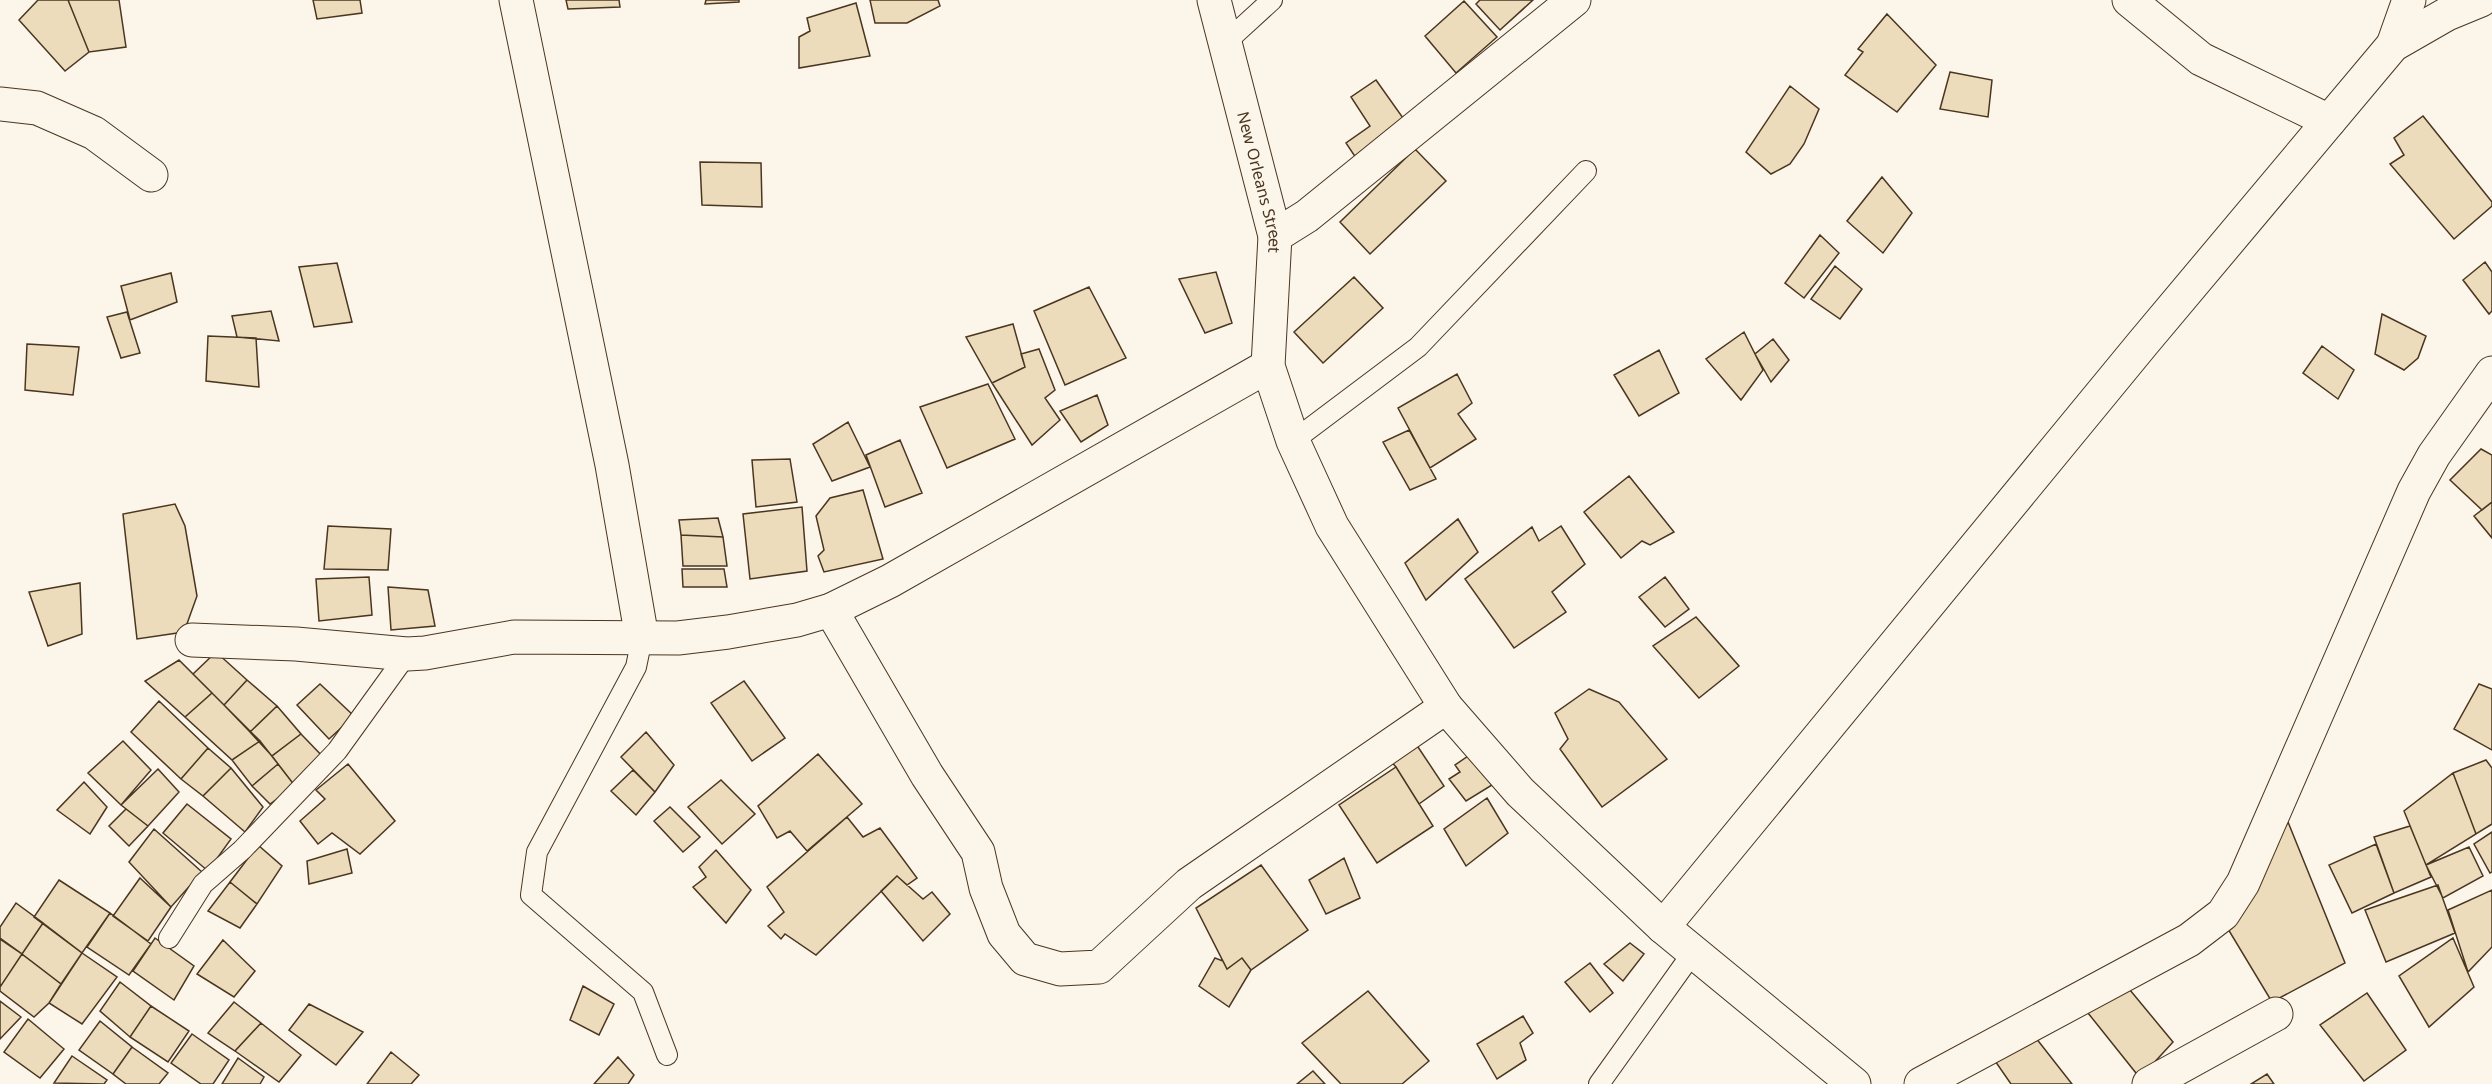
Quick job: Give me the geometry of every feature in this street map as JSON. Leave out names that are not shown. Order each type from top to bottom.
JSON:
[{"type":"street","points":[[516,0],[612,465],[642,638]]},
{"type":"street","name":"New Orleans Street","points":[[1214,0],[1275,236],[1268,366]]},
{"type":"street","points":[[1275,236],[1307,216],[1574,0]]},
{"type":"street","points":[[2129,0],[2201,59],[2329,121]]},
{"type":"street","points":[[2393,45],[2409,0]]},
{"type":"street","points":[[1663,927],[2143,343],[2393,45],[2449,7],[2481,0]]},
{"type":"street","points":[[0,104],[37,108],[94,133],[151,175]]},
{"type":"street","points":[[192,640],[296,644],[407,654],[514,638],[678,638],[797,620],[831,610],[890,581],[1268,366],[1293,441],[1332,526],[1446,707],[1520,792],[1663,927],[1854,1084]]},
{"type":"street","points":[[1920,1084],[2189,940],[2223,914],[2243,883],[2414,491],[2434,455],[2492,373]]},
{"type":"street","points":[[831,610],[927,775],[978,852],[986,888],[1004,934],[1024,959],[1060,969],[1099,967],[1189,884],[1446,707]]},
{"type":"street","points":[[2149,1084],[2276,1014]]},
{"type":"lane","points":[[1225,43],[1272,0]]},
{"type":"lane","points":[[1293,441],[1418,347],[1586,171]]},
{"type":"lane","points":[[642,638],[636,667],[537,852],[531,895],[643,992],[668,1055]]},
{"type":"lane","points":[[169,938],[203,884],[242,850],[337,750],[407,654]]},
{"type":"lane","points":[[1599,1084],[1694,951]]},
{"type":"building","points":[[38,0],[68,0],[89,52],[65,71],[19,20]]},
{"type":"building","points":[[68,0],[119,0],[126,47],[89,52]]},
{"type":"building","points":[[313,0],[360,0],[362,13],[317,19]]},
{"type":"building","points":[[566,0],[619,0],[620,7],[568,9]]},
{"type":"building","points":[[706,0],[739,0],[739,2],[705,4]]},
{"type":"building","points":[[870,0],[938,0],[940,6],[907,23],[875,23]]},
{"type":"building","points":[[1480,0],[1533,0],[1500,30],[1476,4]]},
{"type":"building","points":[[1464,1],[1497,37],[1456,73],[1425,36]]},
{"type":"building","points":[[856,3],[870,56],[799,68],[799,37],[810,31],[807,18]]},
{"type":"building","points":[[1887,14],[1936,65],[1897,112],[1845,75],[1863,52],[1858,49]]},
{"type":"building","points":[[1950,72],[1992,80],[1988,117],[1940,109]]},
{"type":"building","points":[[1376,80],[1408,125],[1358,161],[1346,143],[1370,126],[1351,97]]},
{"type":"building","points":[[1790,86],[1819,109],[1804,144],[1790,164],[1771,174],[1746,152]]},
{"type":"building","points":[[2423,116],[2492,202],[2492,206],[2454,239],[2390,164],[2404,155],[2394,138]]},
{"type":"building","points":[[1415,149],[1446,181],[1370,254],[1340,222]]},
{"type":"building","points":[[700,162],[761,163],[762,207],[702,205]]},
{"type":"building","points":[[1882,177],[1912,213],[1883,253],[1847,221]]},
{"type":"building","points":[[1820,235],[1839,253],[1804,298],[1785,283]]},
{"type":"building","points":[[2485,262],[2492,272],[2492,311],[2489,314],[2463,280]]},
{"type":"building","points":[[337,263],[352,322],[314,327],[299,267]]},
{"type":"building","points":[[1835,266],[1862,289],[1840,319],[1811,299]]},
{"type":"building","points":[[1216,272],[1232,323],[1205,333],[1179,279]]},
{"type":"building","points":[[171,273],[177,302],[130,320],[121,286]]},
{"type":"building","points":[[1354,277],[1383,308],[1323,363],[1294,332]]},
{"type":"building","points":[[1089,287],[1126,358],[1065,385],[1034,311]]},
{"type":"building","points":[[271,311],[279,341],[237,337],[232,316]]},
{"type":"building","points":[[127,312],[140,353],[121,358],[107,317]]},
{"type":"building","points":[[2382,314],[2426,336],[2418,358],[2404,370],[2375,354]]},
{"type":"building","points":[[1013,324],[1025,367],[992,383],[966,337]]},
{"type":"building","points":[[1744,332],[1763,370],[1741,400],[1706,359]]},
{"type":"building","points":[[208,336],[256,338],[259,387],[206,381]]},
{"type":"building","points":[[1773,339],[1789,360],[1771,382],[1755,354]]},
{"type":"building","points":[[27,344],[79,347],[73,395],[25,390]]},
{"type":"building","points":[[2322,346],[2354,370],[2338,399],[2303,373]]},
{"type":"building","points":[[1039,349],[1055,390],[1045,398],[1060,420],[1032,445],[992,383],[1025,367],[1021,354]]},
{"type":"building","points":[[1659,350],[1679,393],[1639,416],[1614,375]]},
{"type":"building","points":[[1457,374],[1472,403],[1458,414],[1476,439],[1430,468],[1398,408]]},
{"type":"building","points":[[988,384],[1015,439],[947,468],[920,407]]},
{"type":"building","points":[[1097,395],[1108,425],[1081,442],[1060,411]]},
{"type":"building","points":[[848,422],[870,467],[832,481],[813,444]]},
{"type":"building","points":[[1409,430],[1436,479],[1410,490],[1383,442]]},
{"type":"building","points":[[900,440],[922,493],[885,507],[866,455]]},
{"type":"building","points":[[2481,449],[2492,455],[2492,502],[2482,510],[2450,480]]},
{"type":"building","points":[[790,459],[797,502],[756,507],[752,460]]},
{"type":"building","points":[[1629,476],[1674,532],[1650,545],[1642,541],[1621,558],[1584,512]]},
{"type":"building","points":[[863,490],[883,559],[824,572],[818,556],[824,550],[816,516],[830,498]]},
{"type":"building","points":[[2492,502],[2492,538],[2474,516]]},
{"type":"building","points":[[175,504],[185,526],[197,596],[184,632],[137,639],[123,514]]},
{"type":"building","points":[[802,507],[807,571],[750,579],[743,514]]},
{"type":"building","points":[[718,518],[723,537],[681,535],[679,520]]},
{"type":"building","points":[[1458,519],[1478,552],[1426,600],[1405,563]]},
{"type":"building","points":[[328,526],[391,529],[388,570],[324,569]]},
{"type":"building","points":[[1561,526],[1585,564],[1552,592],[1566,612],[1514,648],[1465,579],[1532,527],[1539,541]]},
{"type":"building","points":[[681,535],[723,537],[727,566],[683,566]]},
{"type":"building","points":[[682,569],[724,569],[727,587],[683,587]]},
{"type":"building","points":[[369,577],[372,615],[319,621],[316,579]]},
{"type":"building","points":[[1665,577],[1689,609],[1665,627],[1639,597]]},
{"type":"building","points":[[80,583],[82,634],[48,646],[29,592]]},
{"type":"building","points":[[388,587],[428,590],[435,626],[391,630]]},
{"type":"building","points":[[1696,617],[1739,666],[1699,698],[1653,646]]},
{"type":"building","points":[[216,652],[247,680],[224,705],[193,674]]},
{"type":"building","points":[[179,660],[212,693],[185,717],[145,681]]},
{"type":"building","points":[[247,680],[277,706],[250,732],[224,705]]},
{"type":"building","points":[[744,681],[785,738],[752,761],[711,703]]},
{"type":"building","points":[[320,684],[354,716],[329,739],[297,705]]},
{"type":"building","points":[[2479,684],[2492,689],[2492,750],[2454,729]]},
{"type":"building","points":[[1589,689],[1619,702],[1667,759],[1602,807],[1560,749],[1568,739],[1555,713]]},
{"type":"building","points":[[212,693],[260,741],[232,760],[185,717]]},
{"type":"building","points":[[159,701],[208,748],[181,779],[131,732]]},
{"type":"building","points":[[277,706],[301,734],[272,756],[250,732]]},
{"type":"building","points":[[646,732],[674,765],[655,792],[621,757]]},
{"type":"building","points":[[301,734],[326,760],[295,786],[272,756]]},
{"type":"building","points":[[123,741],[151,770],[121,805],[88,773]]},
{"type":"building","points":[[260,741],[278,764],[252,786],[232,760]]},
{"type":"building","points":[[1414,741],[1444,786],[1419,804],[1388,758]]},
{"type":"building","points":[[208,748],[231,768],[203,796],[181,779]]},
{"type":"building","points":[[818,754],[862,804],[807,851],[790,831],[777,838],[758,806]]},
{"type":"building","points":[[1471,754],[1492,785],[1466,801],[1449,779],[1460,772],[1455,765]]},
{"type":"building","points":[[2486,760],[2492,768],[2492,824],[2476,834],[2453,773]]},
{"type":"building","points":[[278,764],[295,786],[270,804],[252,786]]},
{"type":"building","points":[[348,764],[395,821],[360,854],[332,833],[318,844],[300,821],[325,799],[316,790]]},
{"type":"building","points":[[1396,767],[1433,826],[1377,863],[1339,805]]},
{"type":"building","points":[[231,768],[263,807],[245,832],[203,796]]},
{"type":"building","points":[[158,769],[179,792],[148,826],[121,805]]},
{"type":"building","points":[[633,770],[655,792],[636,815],[611,791]]},
{"type":"building","points":[[2453,773],[2476,834],[2426,865],[2404,811]]},
{"type":"building","points":[[721,780],[755,814],[722,844],[688,807]]},
{"type":"building","points":[[84,782],[107,807],[90,834],[57,810]]},
{"type":"building","points":[[1487,798],[1508,833],[1466,866],[1444,829]]},
{"type":"building","points":[[187,804],[231,839],[208,871],[163,833]]},
{"type":"building","points":[[670,807],[700,837],[683,852],[654,821]]},
{"type":"building","points":[[126,809],[148,826],[129,846],[109,826]]},
{"type":"building","points":[[847,817],[863,837],[880,828],[917,878],[907,885],[897,876],[816,955],[785,934],[781,939],[768,926],[784,912],[767,887]]},
{"type":"building","points":[[2288,822],[2345,963],[2272,1002],[2228,929]]},
{"type":"building","points":[[2410,826],[2431,877],[2394,893],[2374,837]]},
{"type":"building","points":[[154,829],[202,872],[171,907],[129,862]]},
{"type":"building","points":[[2492,832],[2492,872],[2490,873],[2474,844]]},
{"type":"building","points":[[2376,844],[2394,893],[2352,913],[2329,865]]},
{"type":"building","points":[[258,845],[282,866],[257,904],[230,882]]},
{"type":"building","points":[[2469,847],[2483,876],[2443,898],[2426,865]]},
{"type":"building","points":[[347,849],[352,873],[309,884],[307,861]]},
{"type":"building","points":[[716,850],[751,890],[726,923],[693,887],[706,877],[699,867]]},
{"type":"building","points":[[1344,858],[1360,898],[1326,914],[1309,880]]},
{"type":"building","points":[[1261,865],[1308,930],[1251,970],[1242,958],[1227,969],[1196,908]]},
{"type":"building","points":[[897,876],[923,899],[932,892],[950,914],[923,941],[881,891]]},
{"type":"building","points":[[140,878],[171,907],[148,941],[113,916]]},
{"type":"building","points":[[59,880],[110,913],[82,953],[34,917]]},
{"type":"building","points":[[230,882],[257,904],[240,928],[208,911]]},
{"type":"building","points":[[2438,885],[2455,933],[2386,962],[2365,910]]},
{"type":"building","points":[[2492,890],[2492,947],[2468,972],[2448,910]]},
{"type":"building","points":[[16,903],[43,923],[22,954],[0,939],[0,927]]},
{"type":"building","points":[[110,913],[151,944],[129,975],[87,947]]},
{"type":"building","points":[[43,923],[82,953],[61,984],[22,954]]},
{"type":"building","points":[[0,938],[22,954],[0,987]]},
{"type":"building","points":[[155,938],[194,966],[174,1000],[133,971]]},
{"type":"building","points":[[2453,938],[2474,987],[2429,1027],[2399,976]]},
{"type":"building","points":[[223,940],[255,971],[234,997],[197,974]]},
{"type":"building","points":[[1630,943],[1644,954],[1623,981],[1604,964]]},
{"type":"building","points":[[82,953],[117,977],[82,1024],[49,1003]]},
{"type":"building","points":[[22,954],[61,984],[49,1003],[34,1017],[0,991],[0,987]]},
{"type":"building","points":[[1215,958],[1223,961],[1227,969],[1242,958],[1251,970],[1229,1007],[1199,986]]},
{"type":"building","points":[[1590,963],[1613,993],[1590,1012],[1565,982]]},
{"type":"building","points":[[120,982],[151,1006],[130,1037],[100,1011]]},
{"type":"building","points":[[2125,984],[2173,1042],[2140,1078],[2088,1013]]},
{"type":"building","points":[[583,986],[614,1004],[599,1035],[570,1020]]},
{"type":"building","points":[[1368,991],[1429,1061],[1402,1084],[1341,1084],[1302,1043]]},
{"type":"building","points":[[2367,993],[2406,1050],[2364,1081],[2320,1025]]},
{"type":"building","points":[[0,1001],[21,1017],[0,1039]]},
{"type":"building","points":[[234,1002],[261,1023],[235,1051],[208,1033]]},
{"type":"building","points":[[309,1004],[363,1032],[336,1065],[289,1030]]},
{"type":"building","points":[[151,1006],[189,1031],[168,1062],[130,1037]]},
{"type":"building","points":[[1523,1016],[1533,1033],[1520,1043],[1526,1060],[1497,1079],[1477,1044]]},
{"type":"building","points":[[28,1019],[64,1049],[40,1078],[4,1052]]},
{"type":"building","points":[[100,1021],[132,1047],[113,1074],[79,1050]]},
{"type":"building","points":[[261,1023],[301,1055],[279,1082],[235,1051]]},
{"type":"building","points":[[2032,1033],[2072,1084],[2011,1084],[1993,1058]]},
{"type":"building","points":[[192,1034],[229,1060],[213,1084],[201,1084],[171,1063]]},
{"type":"building","points":[[132,1047],[168,1073],[159,1084],[126,1084],[113,1074]]},
{"type":"building","points":[[391,1052],[419,1075],[411,1084],[367,1084]]},
{"type":"building","points":[[72,1056],[107,1080],[104,1084],[54,1083]]},
{"type":"building","points":[[618,1057],[634,1075],[628,1084],[594,1084]]},
{"type":"building","points":[[238,1058],[264,1077],[260,1084],[222,1084]]},
{"type":"building","points":[[1313,1071],[1325,1084],[1297,1084]]},
{"type":"building","points":[[2267,1074],[2274,1084],[2251,1084]]}]
